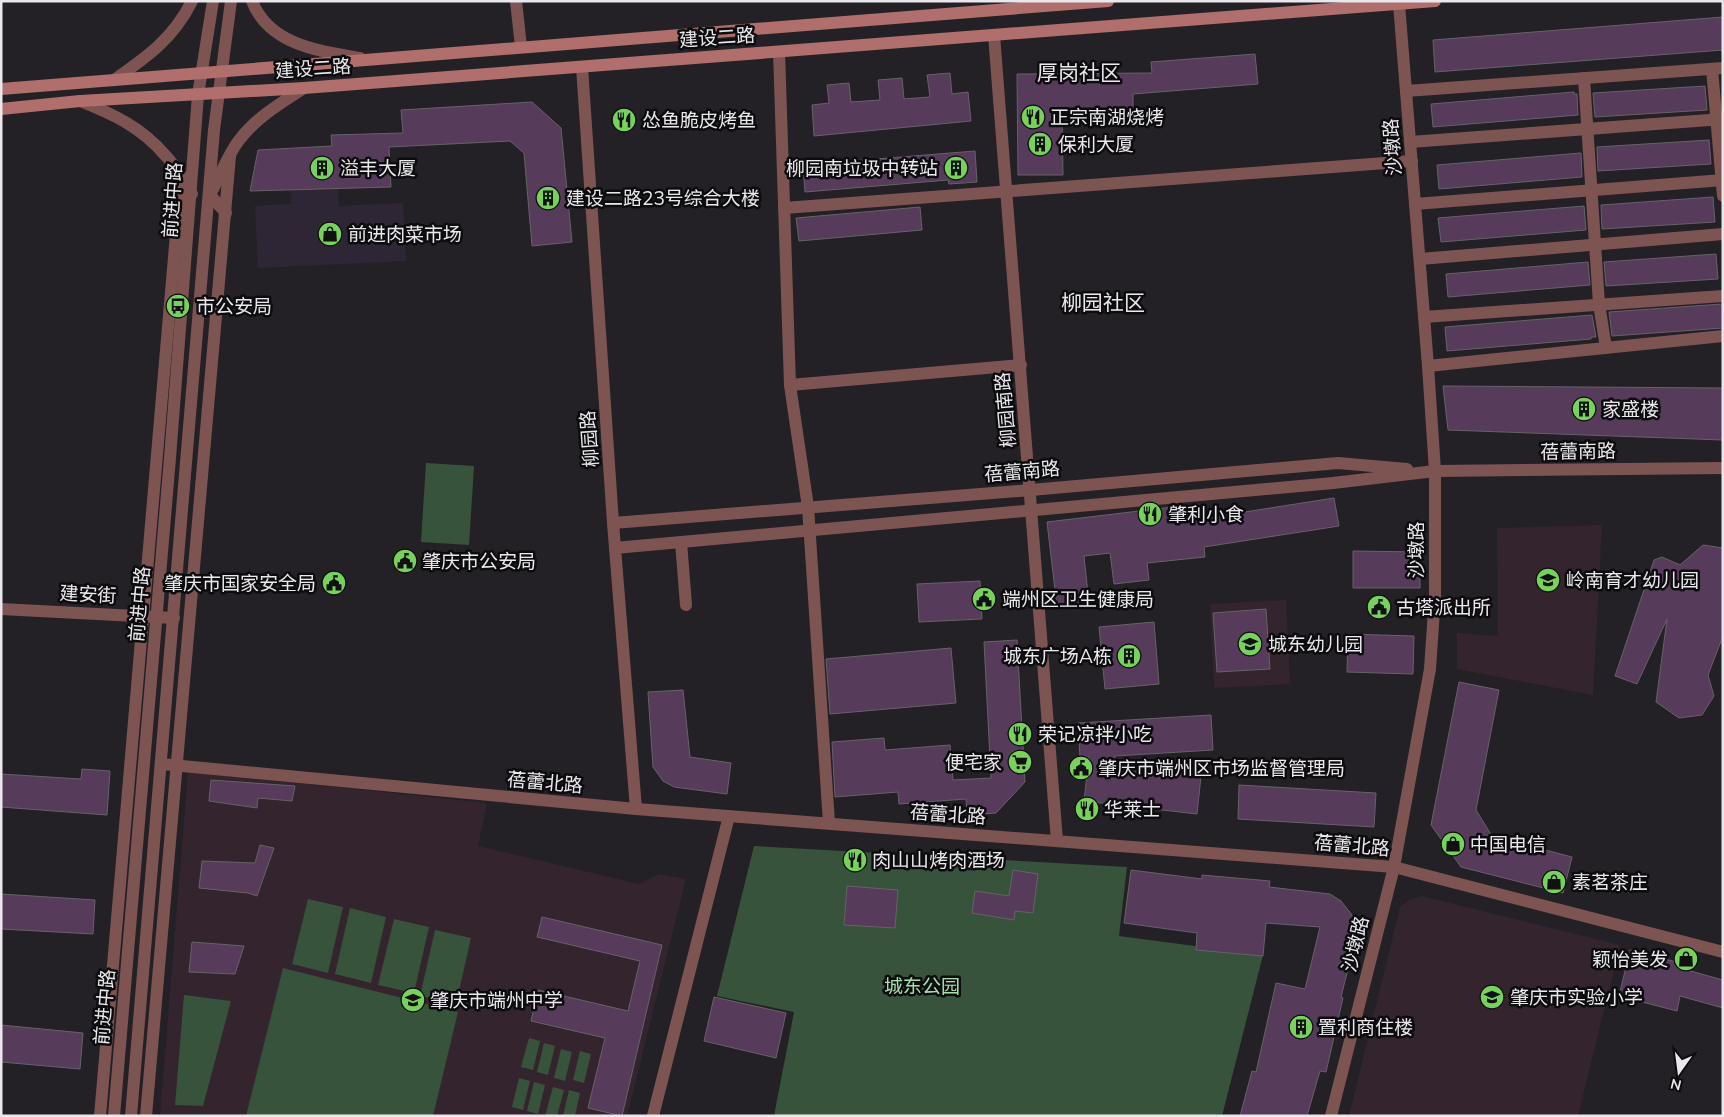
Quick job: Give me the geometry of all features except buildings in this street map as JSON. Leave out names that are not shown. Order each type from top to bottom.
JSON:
[{"type":"main road","name":"建设二路","points":[[1,89],[1108,1]]},
{"type":"main road","name":"建设二路","points":[[1,109],[80,101],[304,88],[1435,1]]},
{"type":"street","points":[[114,80],[148,56],[170,36],[192,1]]},
{"type":"street","name":"前进中路","points":[[114,1116],[192,194],[198,95],[213,1]]},
{"type":"street","points":[[131,1116],[214,130],[231,1]]},
{"type":"street","points":[[252,1],[266,24],[286,39],[316,50],[367,60]]},
{"type":"street","points":[[516,1],[521,47]]},
{"type":"street","name":"沙墩路","points":[[1331,1116],[1394,867],[1430,670],[1435,596],[1435,471],[1399,4]]},
{"type":"street","name":"柳园南路","points":[[994,35],[1057,841]]},
{"type":"street","points":[[779,52],[790,385],[808,507],[829,823]]},
{"type":"street","name":"柳园路","points":[[582,67],[613,523],[636,809]]},
{"type":"street","points":[[1406,91],[1718,68],[1723,196]]},
{"type":"street","points":[[1584,78],[1599,304],[1606,348]]},
{"type":"street","points":[[210,195],[238,141],[250,127],[304,88]]},
{"type":"street","points":[[80,101],[112,114],[133,127],[165,154],[192,194],[177,223]]},
{"type":"street","points":[[1410,142],[1720,119]]},
{"type":"street","points":[[146,1116],[230,156]]},
{"type":"street","points":[[784,208],[1412,161]]},
{"type":"street","name":"前进中路","points":[[100,1116],[181,176]]},
{"type":"street","points":[[1415,204],[1722,180]]},
{"type":"street","points":[[210,195],[226,213]]},
{"type":"street","points":[[1420,259],[1723,234]]},
{"type":"street","points":[[1424,317],[1723,296]]},
{"type":"street","points":[[1428,366],[1723,336]]},
{"type":"street","points":[[790,385],[1020,365]]},
{"type":"street","name":"蓓蕾南路","points":[[613,523],[1031,490],[1338,463],[1435,471],[1723,468]]},
{"type":"street","name":"蓓蕾南路","points":[[615,548],[1333,483],[1435,471]]},
{"type":"street","points":[[681,542],[686,605]]},
{"type":"street","name":"建安街","points":[[1,609],[174,618]]},
{"type":"street","name":"蓓蕾北路","points":[[161,764],[636,809],[1394,867],[1723,952]]},
{"type":"street","points":[[653,1116],[729,816]]},
{"type":"shaded area","name":"前进肉菜市场","points":[[336,152],[339,206],[403,203],[406,261],[258,268],[255,206],[291,204],[288,154]]},
{"type":"shaded area","name":"岭南育才幼儿园","points":[[1602,525],[1593,695],[1457,669],[1457,633],[1498,636],[1497,528]]},
{"type":"shaded area","name":"城东幼儿园","points":[[1286,600],[1290,684],[1214,688],[1210,604]]},
{"type":"shaded area","name":"肇庆市端州中学","points":[[188,772],[487,803],[478,846],[639,884],[659,874],[686,879],[627,1116],[160,1116]]},
{"type":"shaded area","name":"肇庆市实验小学","points":[[1422,896],[1620,945],[1578,1116],[1349,1116],[1400,907],[1409,900]]},
{"type":"green space","points":[[426,463],[474,466],[469,545],[421,542]]},
{"type":"green space","name":"城东公园","points":[[754,846],[1127,867],[1119,936],[1263,955],[1222,1116],[774,1116],[794,1012],[717,996]]},
{"type":"green space","points":[[308,899],[343,907],[328,973],[292,964]]},
{"type":"green space","points":[[350,908],[386,917],[371,983],[335,974]]},
{"type":"green space","points":[[394,919],[429,927],[414,993],[378,985]]},
{"type":"green space","points":[[435,930],[471,938],[456,1004],[420,996]]},
{"type":"green space","points":[[283,968],[458,1012],[433,1116],[246,1116]]},
{"type":"green space","points":[[184,995],[231,1001],[203,1106],[175,1105]]},
{"type":"green space","points":[[529,1038],[540,1041],[533,1070],[521,1067]]},
{"type":"green space","points":[[544,1043],[555,1046],[548,1075],[537,1072]]},
{"type":"green space","points":[[561,1049],[572,1052],[565,1081],[554,1078]]},
{"type":"green space","points":[[580,1051],[591,1054],[584,1083],[573,1080]]},
{"type":"green space","points":[[519,1078],[530,1081],[523,1110],[512,1107]]},
{"type":"green space","points":[[534,1082],[545,1085],[538,1114],[527,1111]]},
{"type":"green space","points":[[553,1087],[564,1090],[557,1116],[545,1116]]},
{"type":"green space","points":[[569,1090],[580,1093],[575,1116],[563,1116]]},
{"type":"place","name":"正宗南湖烧烤","points":[[1033,117]]},
{"type":"place","name":"怂鱼脆皮烤鱼","points":[[624,120]]},
{"type":"place","name":"保利大厦","points":[[1040,144]]},
{"type":"place","name":"溢丰大厦","points":[[322,168]]},
{"type":"place","name":"柳园南垃圾中转站","points":[[956,168]]},
{"type":"place","name":"建设二路23号综合大楼","points":[[548,198]]},
{"type":"place","name":"前进肉菜市场","points":[[330,234]]},
{"type":"place","name":"市公安局","points":[[178,306]]},
{"type":"place","name":"家盛楼","points":[[1584,409]]},
{"type":"place","name":"肇利小食","points":[[1150,514]]},
{"type":"place","name":"肇庆市公安局","points":[[405,561]]},
{"type":"place","name":"岭南育才幼儿园","points":[[1548,580]]},
{"type":"place","name":"肇庆市国家安全局","points":[[334,583]]},
{"type":"place","name":"端州区卫生健康局","points":[[984,599]]},
{"type":"place","name":"古塔派出所","points":[[1379,607]]},
{"type":"place","name":"城东幼儿园","points":[[1250,644]]},
{"type":"place","name":"城东广场A栋","points":[[1129,656]]},
{"type":"place","name":"荣记凉拌小吃","points":[[1020,734]]},
{"type":"place","name":"便宅家","points":[[1020,762]]},
{"type":"place","name":"肇庆市端州区市场监督管理局","points":[[1081,768]]},
{"type":"place","name":"华莱士","points":[[1087,809]]},
{"type":"place","name":"中国电信","points":[[1453,844]]},
{"type":"place","name":"肉山山烤肉酒场","points":[[855,860]]},
{"type":"place","name":"素茗茶庄","points":[[1554,882]]},
{"type":"place","name":"颖怡美发","points":[[1686,959]]},
{"type":"place","name":"肇庆市实验小学","points":[[1492,997]]},
{"type":"place","name":"肇庆市端州中学","points":[[413,1000]]},
{"type":"place","name":"置利商住楼","points":[[1301,1027]]},
{"type":"district","name":"厚岗社区","points":[[1079,73]]},
{"type":"district","name":"柳园社区","points":[[1103,303]]}]
